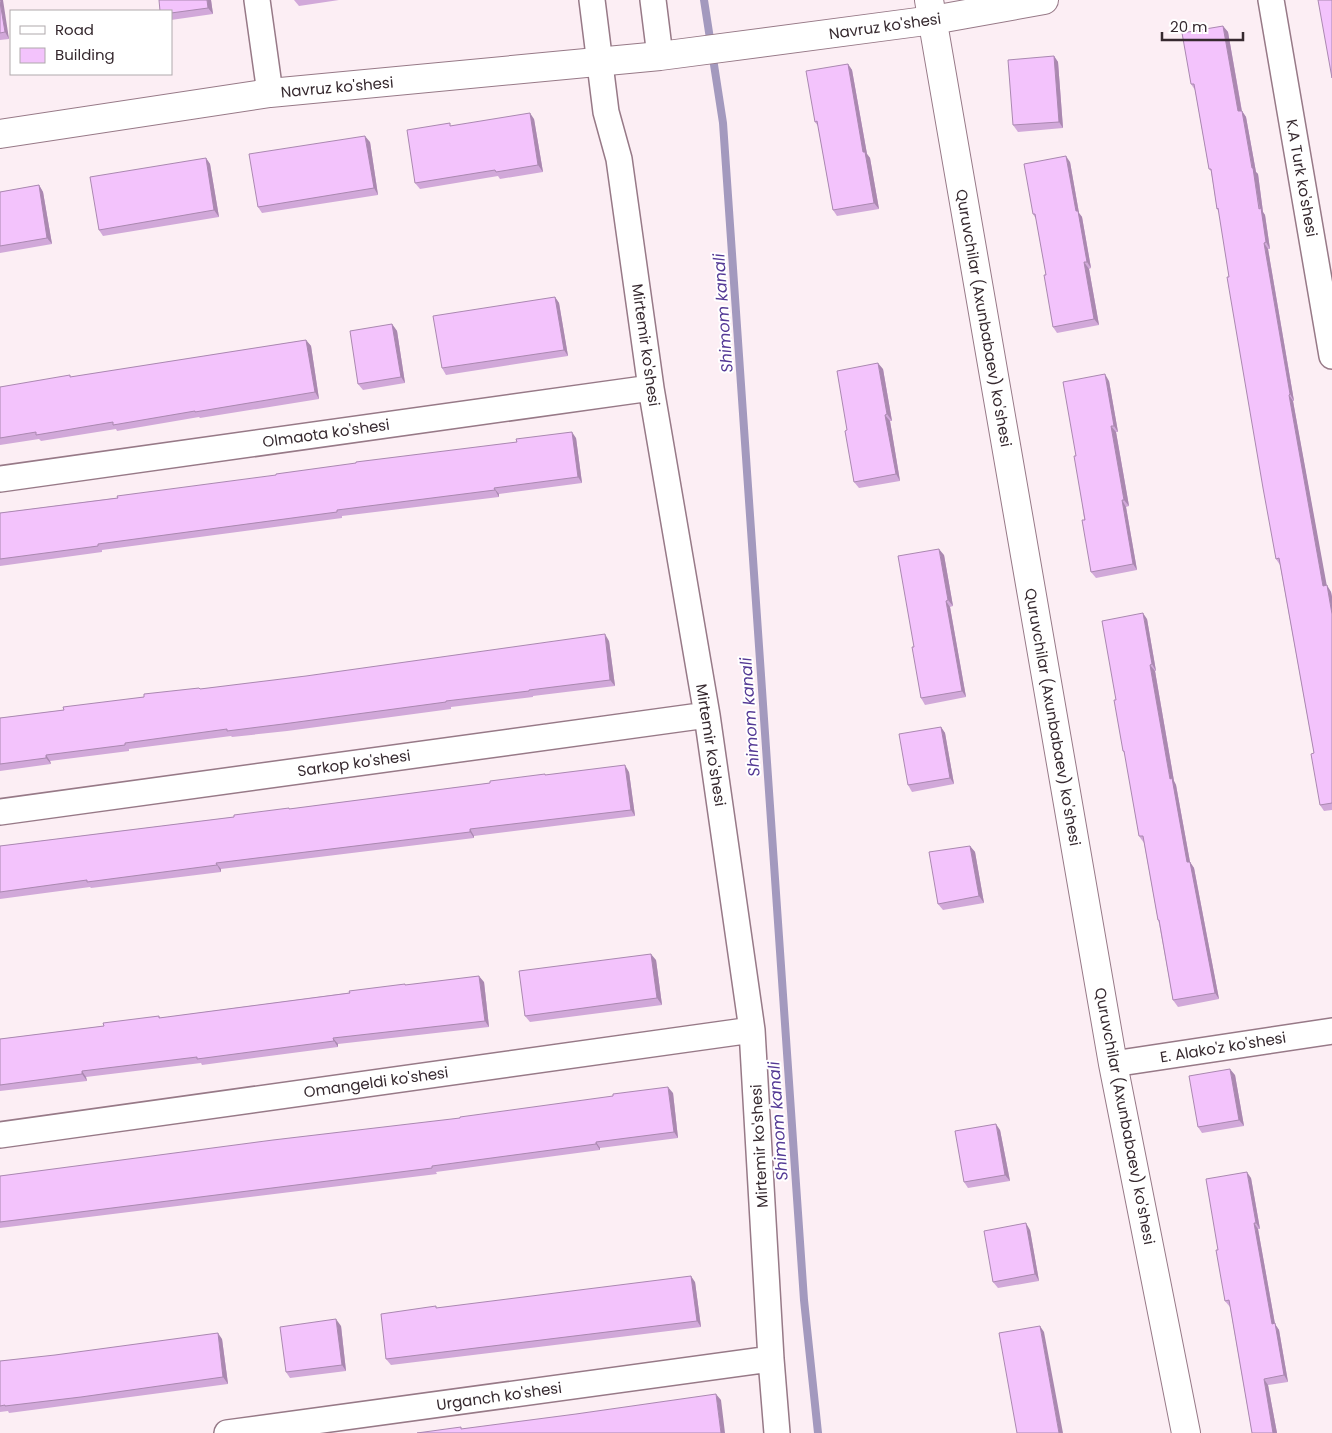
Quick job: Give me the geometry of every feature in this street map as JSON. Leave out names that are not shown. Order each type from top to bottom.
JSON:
[{"type":"main road","name":"Navruz ko'shesi","points":[[0,134],[270,93],[600,62],[724,48],[931,10],[1044,0]]},
{"type":"main road","name":"Quruvchilar (Axunbabaev) ko'shesi","points":[[931,10],[1113,1064],[1186,1433]]},
{"type":"street","points":[[257,0],[270,93]]},
{"type":"street","name":"Mirtemir ko'shesi","points":[[592,0],[606,112],[620,159],[651,388],[707,715],[752,1030],[777,1433]]},
{"type":"street","points":[[653,0],[668,55]]},
{"type":"street","name":"K.A Turk ko'shesi","points":[[1271,0],[1332,356]]},
{"type":"street","name":"Olmaota ko'shesi","points":[[0,479],[651,388]]},
{"type":"street","name":"Sarkop ko'shesi","points":[[0,812],[707,715]]},
{"type":"street","name":"Omangeldi ko'shesi","points":[[0,1135],[752,1030]]},
{"type":"street","name":"E. Alako'z ko'shesi","points":[[1113,1064],[1332,1031]]},
{"type":"street","name":"Urganch ko'shesi","points":[[227,1433],[772,1360]]},
{"type":"building","points":[[159,0],[207,0],[208,8],[172,13],[172,10],[160,10]]},
{"type":"building","points":[[1318,0],[1332,0],[1332,78]]},
{"type":"building","points":[[0,2],[5,32],[0,33]]},
{"type":"building","points":[[1223,26],[1238,111],[1242,111],[1259,209],[1261,208],[1266,242],[1264,243],[1289,395],[1323,586],[1327,585],[1332,614],[1332,803],[1320,805],[1311,754],[1314,753],[1279,558],[1276,559],[1263,488],[1227,277],[1229,277],[1218,208],[1182,33]]},
{"type":"building","points":[[1054,56],[1059,122],[1013,125],[1008,60]]},
{"type":"building","points":[[848,64],[874,203],[833,210],[806,71]]},
{"type":"building","points":[[530,113],[538,165],[415,183],[407,130],[450,123],[450,126]]},
{"type":"building","points":[[365,136],[374,188],[258,207],[249,154]]},
{"type":"building","points":[[1066,156],[1087,262],[1084,262],[1094,319],[1053,327],[1044,275],[1046,275],[1024,164]]},
{"type":"building","points":[[206,158],[214,210],[99,230],[90,177]]},
{"type":"building","points":[[39,185],[47,238],[0,246],[0,192]]},
{"type":"building","points":[[555,297],[564,350],[442,368],[433,316]]},
{"type":"building","points":[[392,324],[401,377],[358,384],[350,331]]},
{"type":"building","points":[[306,340],[315,392],[113,425],[113,422],[36,435],[36,432],[0,438],[0,387]]},
{"type":"building","points":[[878,363],[896,474],[854,482],[837,371]]},
{"type":"building","points":[[1105,374],[1114,426],[1111,426],[1133,564],[1091,572],[1082,520],[1085,520],[1074,456],[1076,456],[1063,382]]},
{"type":"building","points":[[572,432],[578,477],[0,559],[0,513],[118,498],[117,496],[276,475],[356,462],[517,442],[516,439]]},
{"type":"building","points":[[939,549],[962,691],[921,698],[898,556]]},
{"type":"building","points":[[1143,613],[1170,779],[1172,778],[1187,862],[1190,862],[1215,993],[1173,1000],[1143,836],[1139,836],[1123,751],[1102,621]]},
{"type":"building","points":[[605,634],[610,680],[283,724],[227,731],[227,729],[125,743],[125,745],[46,755],[46,758],[0,764],[0,718],[64,710],[63,707],[144,697],[144,694],[306,676]]},
{"type":"building","points":[[941,727],[950,778],[908,785],[899,734]]},
{"type":"building","points":[[625,765],[631,810],[470,829],[470,832],[0,892],[0,846]]},
{"type":"building","points":[[970,846],[979,896],[938,904],[929,852]]},
{"type":"building","points":[[651,954],[657,998],[525,1016],[519,971]]},
{"type":"building","points":[[479,976],[485,1021],[333,1038],[334,1041],[197,1059],[197,1057],[82,1071],[82,1074],[0,1085],[0,1039],[104,1026],[103,1023],[159,1016],[159,1018],[350,993],[349,991]]},
{"type":"building","points":[[1230,1069],[1239,1120],[1198,1127],[1189,1076]]},
{"type":"building","points":[[668,1087],[674,1132],[432,1166],[432,1168],[0,1222],[0,1176],[273,1140],[460,1118]]},
{"type":"building","points":[[996,1124],[1005,1175],[964,1182],[955,1131]]},
{"type":"building","points":[[1247,1172],[1272,1324],[1275,1323],[1284,1375],[1264,1379],[1273,1433],[1252,1433],[1229,1300],[1225,1301],[1206,1179]]},
{"type":"building","points":[[1026,1223],[1035,1274],[993,1282],[984,1231]]},
{"type":"building","points":[[691,1276],[697,1321],[386,1359],[381,1314]]},
{"type":"building","points":[[336,1319],[342,1365],[286,1372],[280,1327]]},
{"type":"building","points":[[1040,1326],[1059,1433],[1017,1433],[999,1333]]},
{"type":"building","points":[[218,1333],[223,1377],[81,1397],[0,1406],[0,1361]]},
{"type":"building","points":[[716,1394],[721,1433],[417,1433],[576,1414]]},
{"type":"waterway","name":"Shimom kanali","points":[[704,0],[723,123],[804,1300],[818,1433]]}]
